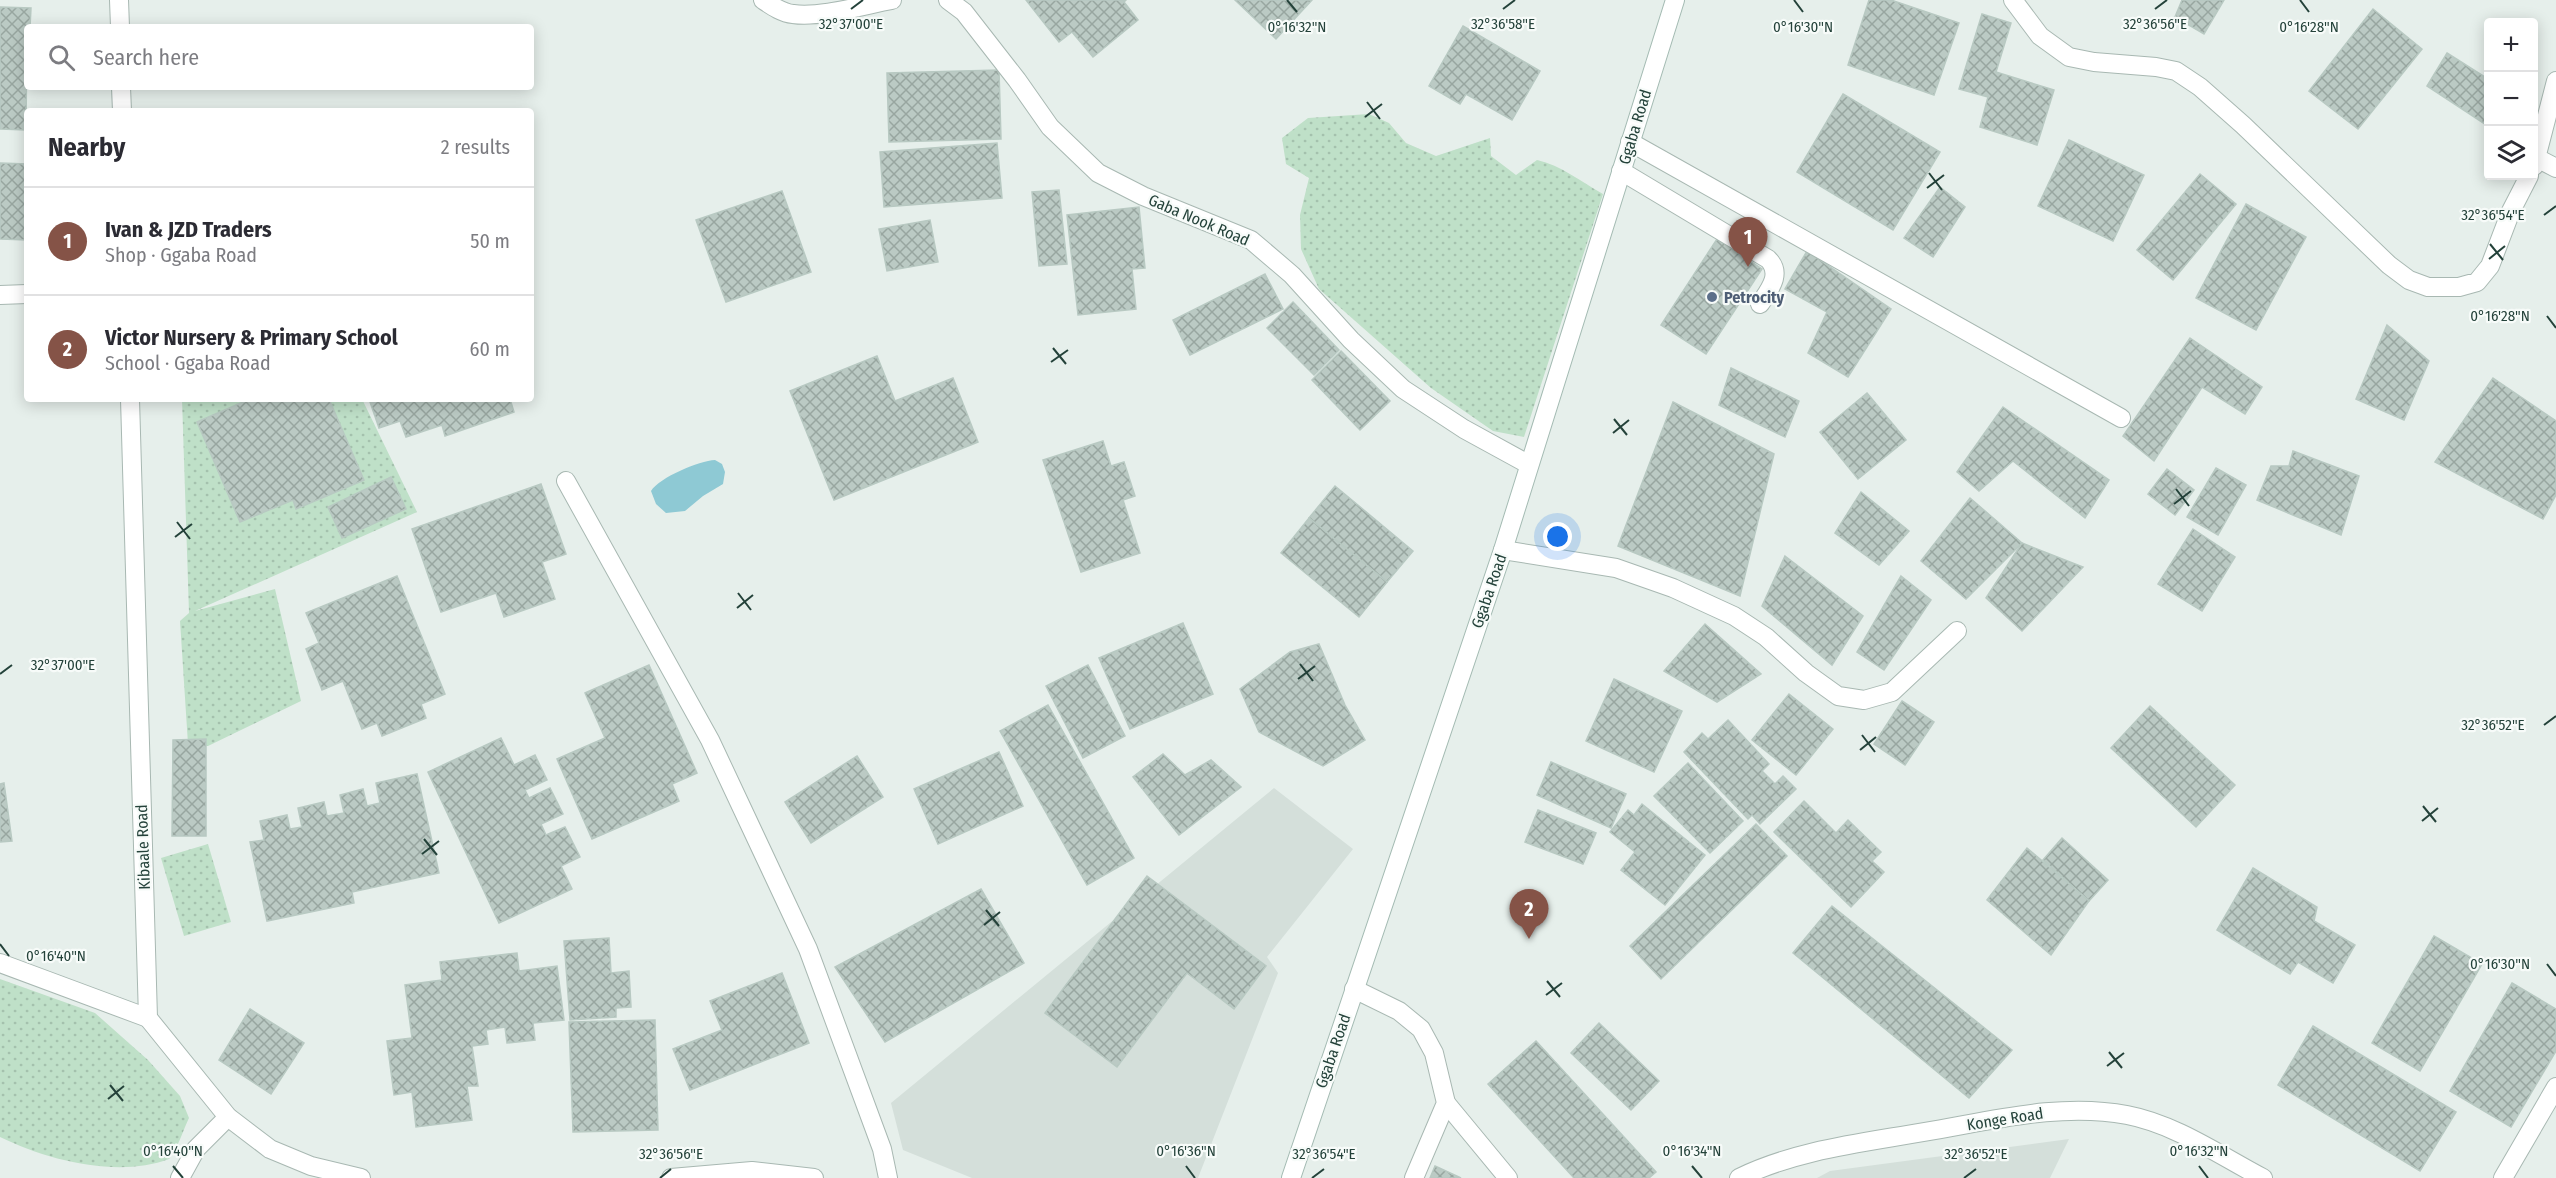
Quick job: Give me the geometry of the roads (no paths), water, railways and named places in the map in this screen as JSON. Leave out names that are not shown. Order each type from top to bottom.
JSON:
[{"type":"street","points":[[119,0],[120,24]]},
{"type":"street","points":[[763,0],[791,14],[808,15],[892,0]]},
{"type":"street","name":"Gaba Nook Road","points":[[948,0],[965,6],[1050,127],[1098,173],[1143,196],[1251,240],[1292,275],[1351,340],[1403,388],[1464,429],[1528,464]]},
{"type":"street","name":"Ggaba Road","points":[[1291,1178],[1503,550],[1528,464],[1675,0]]},
{"type":"street","points":[[2013,0],[2040,36],[2069,57],[2175,71],[2200,87],[2243,125],[2389,265],[2409,280],[2428,287],[2459,287],[2477,282],[2490,266],[2511,211],[2527,180]]},
{"type":"street","points":[[2538,150],[2556,81]]},
{"type":"street","points":[[121,90],[122,108]]},
{"type":"street","points":[[1630,142],[2121,418]]},
{"type":"street","points":[[2538,163],[2556,168]]},
{"type":"street","points":[[1621,171],[1768,259],[1773,264],[1775,278],[1760,304]]},
{"type":"street","points":[[0,295],[24,294]]},
{"type":"street","name":"Kibaale Road","points":[[130,402],[148,1018]]},
{"type":"street","points":[[566,481],[710,740],[808,949],[882,1149],[888,1178]]},
{"type":"street","points":[[1503,550],[1616,568],[1673,588],[1734,616],[1766,637],[1806,673],[1838,696],[1864,700],[1892,692],[1957,631]]},
{"type":"street","points":[[0,963],[148,1018],[228,1117],[270,1149],[311,1166],[361,1178]]},
{"type":"street","points":[[1354,989],[1399,1011],[1421,1029],[1434,1053],[1446,1103],[1508,1178]]},
{"type":"street","points":[[2503,1178],[2556,1087]]},
{"type":"street","points":[[1414,1178],[1446,1103]]},
{"type":"street","name":"Konge Road","points":[[1739,1178],[1785,1160],[1832,1148],[2048,1111],[2098,1111],[2129,1115],[2167,1128],[2263,1178]]},
{"type":"street","points":[[180,1178],[196,1149],[228,1117]]},
{"type":"street","points":[[671,1178],[752,1171],[814,1178]]},
{"type":"water","points":[[715,460],[722,464],[725,472],[723,484],[703,496],[685,511],[666,513],[656,504],[651,491],[663,480],[690,467]]},
{"type":"place","name":"Ivan & JZD Traders","points":[[1748,267]]},
{"type":"place","name":"Petrocity","points":[[1712,297]]},
{"type":"place","name":"Victor Nursery & Primary School","points":[[1529,939]]}]
